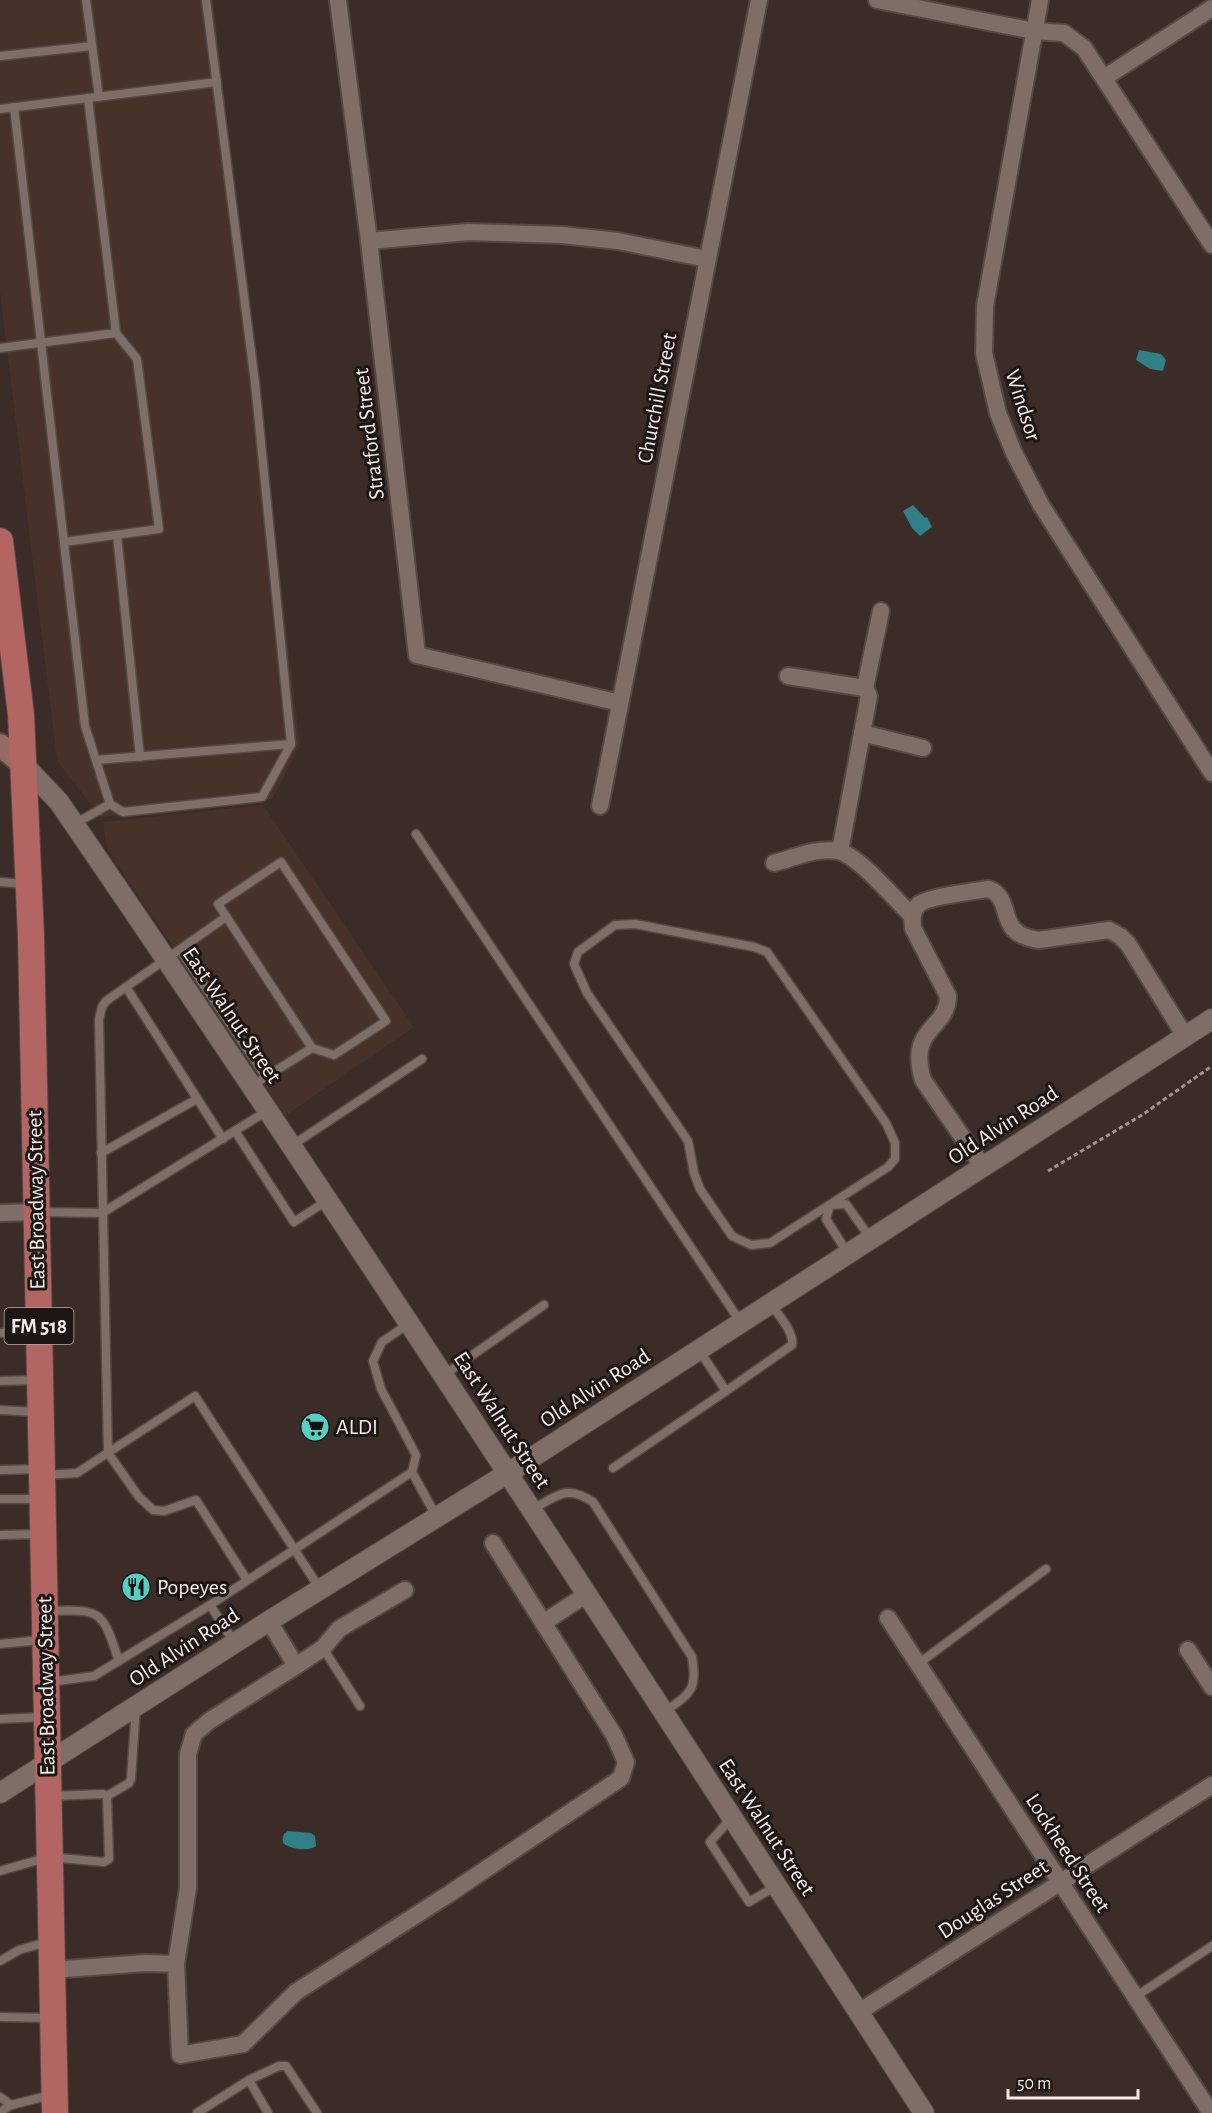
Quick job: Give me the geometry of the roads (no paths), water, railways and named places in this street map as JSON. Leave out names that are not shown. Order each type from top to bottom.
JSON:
[{"type":"main road","name":"East Broadway Street","points":[[0,541],[2,584],[21,715],[28,884],[55,2104]]},
{"type":"main road","points":[[0,744],[23,764]]},
{"type":"street","name":"Stratford Street","points":[[338,0],[369,241],[417,655],[620,703]]},
{"type":"street","name":"Churchill Street","points":[[600,806],[759,0]]},
{"type":"street","points":[[877,0],[1034,31],[1064,33],[1084,48],[1212,245]]},
{"type":"street","name":"Windsor","points":[[1041,0],[985,306],[984,353],[998,413],[1014,453],[1041,505],[1212,773]]},
{"type":"street","points":[[1104,78],[1212,8]]},
{"type":"street","points":[[369,241],[468,232],[562,235],[618,241],[707,259]]},
{"type":"street","points":[[840,851],[868,696],[865,688],[881,611]]},
{"type":"street","points":[[788,675],[865,688]]},
{"type":"street","points":[[862,733],[923,748]]},
{"type":"street","name":"East Walnut Street","points":[[23,764],[59,802],[173,955],[258,1081],[267,1111],[444,1375],[924,2113]]},
{"type":"street","points":[[774,863],[820,850],[840,851],[856,860],[912,916]]},
{"type":"street","points":[[983,1167],[923,1080],[919,1067],[919,1049],[922,1039],[944,1011],[948,1003],[948,996],[913,928],[912,916],[918,905],[928,900],[989,889],[1001,898],[1011,928],[1019,935],[1030,939],[1038,940],[1109,930],[1128,944],[1185,1036]]},
{"type":"street","name":"Old Alvin Road","points":[[0,1793],[234,1643],[508,1473],[1212,1019]]},
{"type":"street","points":[[0,1213],[37,1212]]},
{"type":"street","points":[[405,1590],[339,1629],[323,1648],[209,1721],[194,1734],[188,1754],[188,1888],[176,1964],[180,2055],[243,2044],[296,1992],[449,1894],[621,1778],[626,1762],[614,1735],[492,1544]]},
{"type":"street","points":[[543,1623],[587,1594]]},
{"type":"street","name":"Lockheed Street","points":[[888,1618],[1211,2113]]},
{"type":"street","points":[[269,1622],[296,1666]]},
{"type":"street","points":[[1188,1650],[1212,1687]]},
{"type":"street","name":"Douglas Street","points":[[859,2012],[1212,1785]]},
{"type":"street","points":[[51,1970],[146,1963],[176,1964]]},
{"type":"lane","points":[[86,0],[99,97]]},
{"type":"lane","points":[[14,107],[85,726],[110,804],[123,812],[262,797],[291,744],[255,383],[206,0]]},
{"type":"lane","points":[[0,56],[92,46]]},
{"type":"lane","points":[[0,109],[217,82]]},
{"type":"lane","points":[[64,542],[159,529],[137,360],[116,333],[88,98]]},
{"type":"lane","points":[[0,348],[116,333]]},
{"type":"lane","points":[[117,535],[140,757]]},
{"type":"lane","points":[[96,760],[291,744]]},
{"type":"lane","points":[[74,824],[110,804]]},
{"type":"lane","points":[[416,834],[741,1323]]},
{"type":"lane","points":[[281,862],[387,1021],[334,1055],[312,1048],[218,904],[281,862]]},
{"type":"lane","points":[[0,882],[28,884]]},
{"type":"lane","points":[[226,917],[106,1001],[99,1019],[108,1453],[139,1497],[153,1510],[164,1510],[196,1500],[247,1580]]},
{"type":"lane","points":[[848,1254],[826,1219],[830,1205],[888,1167],[895,1159],[895,1143],[886,1123],[767,952],[754,947],[635,924],[615,925],[578,952],[574,964],[587,993],[688,1141],[694,1173],[700,1189],[732,1236],[751,1245],[770,1243],[830,1205],[846,1204],[871,1239]]},
{"type":"lane","points":[[126,987],[223,1138]]},
{"type":"lane","points":[[258,1081],[312,1048]]},
{"type":"lane","points":[[291,1146],[422,1059]]},
{"type":"lane","points":[[101,1153],[197,1099]]},
{"type":"lane","points":[[37,1212],[102,1213],[267,1111]]},
{"type":"lane","points":[[235,1131],[294,1222],[328,1200]]},
{"type":"lane","points":[[613,1468],[792,1345],[793,1339],[771,1304]]},
{"type":"lane","points":[[444,1375],[544,1305]]},
{"type":"lane","points":[[409,1323],[382,1342],[373,1361],[381,1389],[416,1455],[412,1472],[436,1517]]},
{"type":"lane","points":[[0,1333],[39,1331]]},
{"type":"lane","points":[[699,1350],[726,1391]]},
{"type":"lane","points":[[0,1381],[40,1380]]},
{"type":"lane","points":[[0,1499],[42,1481],[77,1473],[195,1396],[320,1589]]},
{"type":"lane","points":[[0,1410],[41,1412]]},
{"type":"lane","points":[[0,1470],[42,1481]]},
{"type":"lane","points":[[47,1682],[94,1676],[210,1605],[412,1472]]},
{"type":"lane","points":[[532,1510],[562,1492],[581,1494],[593,1502],[692,1657],[695,1676],[691,1689],[684,1699],[664,1713]]},
{"type":"lane","points":[[0,1536],[44,1534]]},
{"type":"lane","points":[[918,1664],[1046,1569]]},
{"type":"lane","points":[[210,1605],[234,1643]]},
{"type":"lane","points":[[45,1611],[90,1611],[106,1622],[119,1661]]},
{"type":"lane","points":[[0,1644],[46,1640]]},
{"type":"lane","points":[[323,1648],[360,1706]]},
{"type":"lane","points":[[47,1796],[103,1794],[107,1796],[129,1783],[136,1706]]},
{"type":"lane","points":[[0,1719],[46,1716]]},
{"type":"lane","points":[[0,1871],[49,1857],[107,1861],[109,1855],[107,1796]]},
{"type":"lane","points":[[732,1817],[710,1842],[742,1892],[749,1902],[777,1886]]},
{"type":"lane","points":[[0,1961],[19,1950],[51,1941]]},
{"type":"lane","points":[[1135,1997],[1212,1946]]},
{"type":"lane","points":[[0,2017],[52,2018]]},
{"type":"lane","points":[[197,2113],[249,2080],[279,2066],[286,2067],[317,2113]]},
{"type":"lane","points":[[249,2080],[268,2113]]},
{"type":"lane","points":[[0,2097],[11,2105]]},
{"type":"lane","points":[[0,2112],[11,2105],[55,2104]]},
{"type":"water","points":[[1139,350],[1161,354],[1166,360],[1163,371],[1150,369],[1136,360]]},
{"type":"water","points":[[913,505],[925,518],[927,517],[932,527],[920,536],[912,528],[903,511]]},
{"type":"water","points":[[288,1831],[311,1833],[315,1836],[316,1846],[304,1849],[286,1845],[283,1843],[283,1837]]},
{"type":"place","name":"ALDI","points":[[315,1427]]},
{"type":"place","name":"Popeyes","points":[[136,1587]]}]
